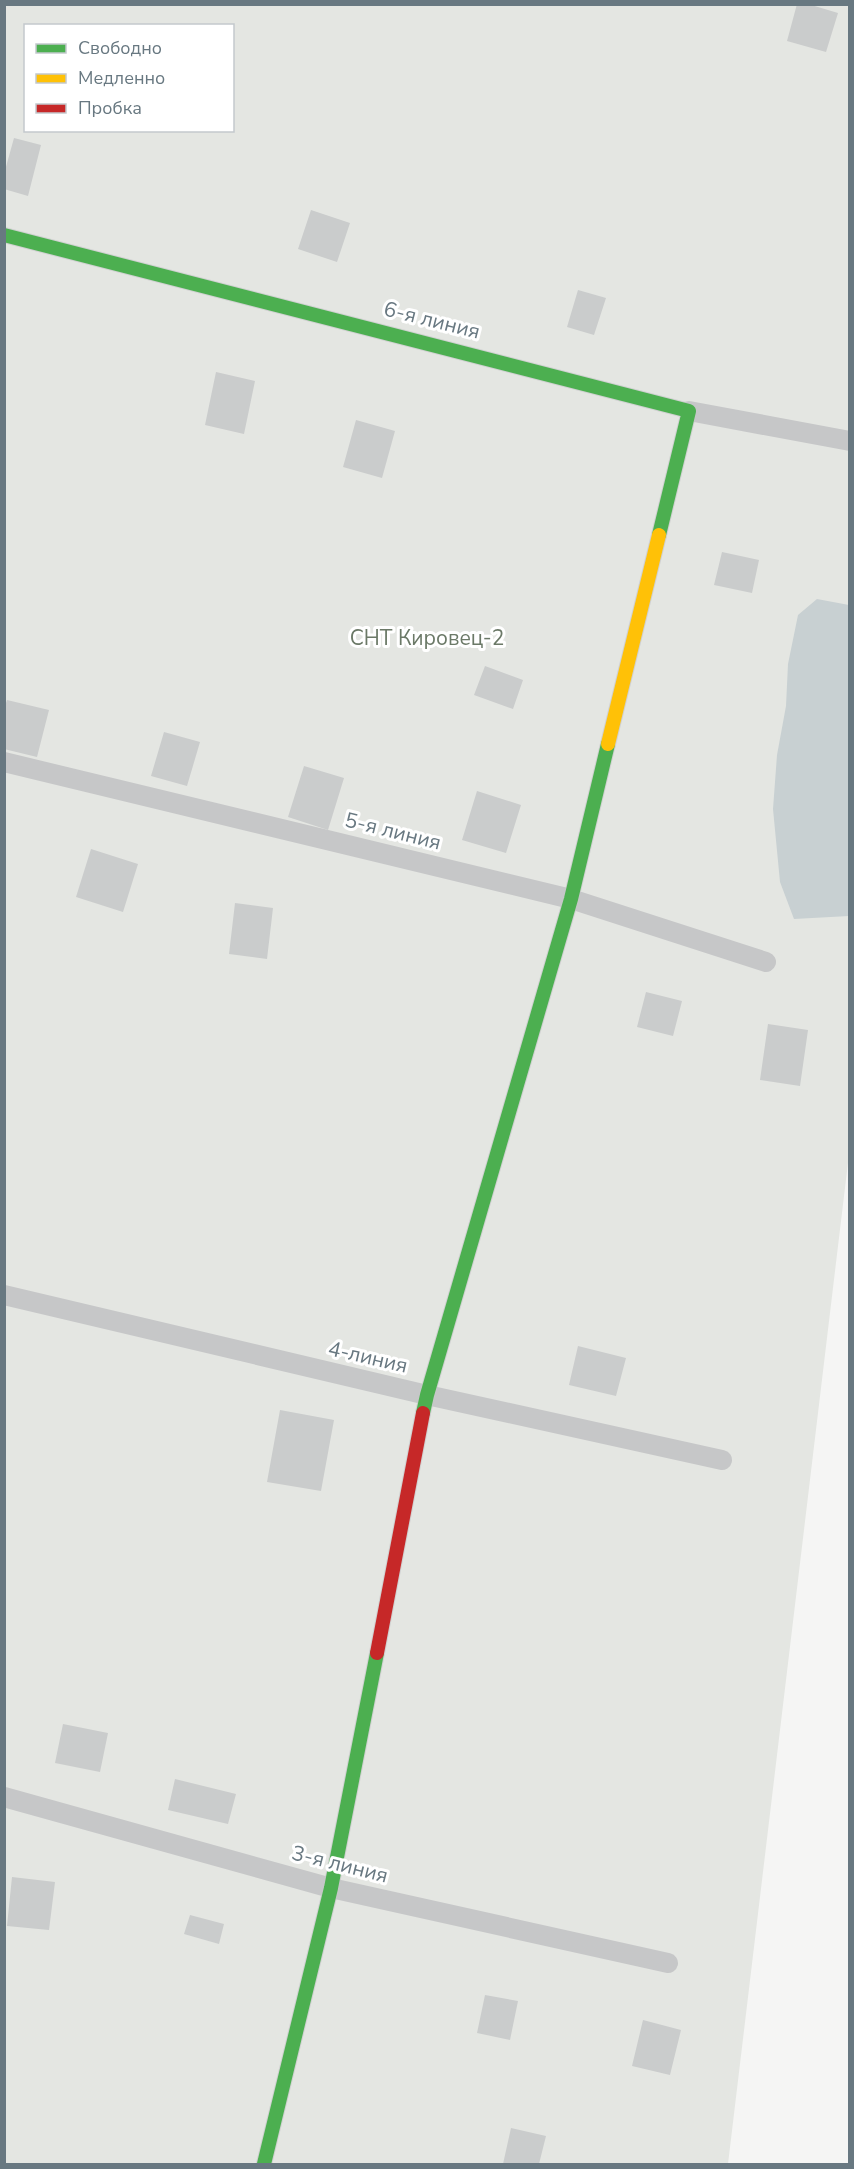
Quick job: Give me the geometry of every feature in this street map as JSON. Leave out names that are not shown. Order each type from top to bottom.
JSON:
[{"type":"street","name":"6-я линия","points":[[4,235],[689,411]]},
{"type":"street","points":[[264,2164],[331,1888],[427,1395],[571,899],[689,411]]},
{"type":"lane","name":"6-я линия","points":[[689,411],[849,441]]},
{"type":"lane","name":"5-я линия","points":[[4,762],[571,899],[766,962]]},
{"type":"lane","name":"4-линия","points":[[4,1295],[427,1395],[722,1460]]},
{"type":"lane","name":"3-я линия","points":[[4,1797],[331,1888],[668,1963]]},
{"type":"green space","name":"СНТ Кировец-2","points":[[5,5],[849,5],[850,1146],[728,2164],[5,2164]]},
{"type":"shaded area","points":[[817,599],[849,605],[849,916],[794,919],[780,882],[773,809],[777,755],[786,706],[788,664],[798,615]]},
{"type":"building","points":[[797,4],[808,4],[838,13],[826,52],[787,41]]},
{"type":"building","points":[[14,138],[41,145],[28,196],[4,189],[4,174]]},
{"type":"building","points":[[311,210],[350,223],[337,262],[298,249]]},
{"type":"building","points":[[578,290],[606,298],[594,335],[567,327]]},
{"type":"building","points":[[216,372],[255,381],[244,434],[205,425]]},
{"type":"building","points":[[356,420],[395,431],[382,478],[343,467]]},
{"type":"building","points":[[722,552],[759,560],[752,593],[714,585]]},
{"type":"building","points":[[485,666],[523,680],[513,709],[474,695]]},
{"type":"building","points":[[7,700],[49,710],[37,757],[4,749],[4,709]]},
{"type":"building","points":[[164,732],[200,742],[187,786],[151,776]]},
{"type":"building","points":[[304,766],[344,778],[328,830],[288,817]]},
{"type":"building","points":[[477,791],[521,805],[506,853],[462,840]]},
{"type":"building","points":[[91,849],[138,864],[123,912],[76,897]]},
{"type":"building","points":[[235,903],[273,908],[267,959],[229,954]]},
{"type":"building","points":[[646,992],[682,1001],[673,1036],[637,1027]]},
{"type":"building","points":[[768,1024],[808,1030],[800,1086],[760,1080]]},
{"type":"building","points":[[578,1346],[626,1358],[616,1396],[569,1385]]},
{"type":"building","points":[[280,1410],[334,1420],[321,1491],[267,1482]]},
{"type":"building","points":[[63,1724],[108,1733],[100,1772],[55,1763]]},
{"type":"building","points":[[175,1779],[236,1794],[228,1824],[168,1810]]},
{"type":"building","points":[[12,1877],[55,1882],[49,1930],[7,1926]]},
{"type":"building","points":[[190,1915],[224,1924],[219,1944],[184,1934]]},
{"type":"building","points":[[485,1995],[518,2001],[510,2040],[477,2033]]},
{"type":"building","points":[[643,2020],[681,2030],[670,2075],[632,2066]]},
{"type":"building","points":[[511,2128],[546,2136],[539,2164],[503,2164]]},
{"type":"traffic: fast","points":[[4,235],[689,411],[659,535]]},
{"type":"traffic: fast","points":[[423,1413],[571,899],[608,744]]},
{"type":"traffic: fast","points":[[264,2164],[331,1888],[377,1653]]},
{"type":"traffic: slow","points":[[608,744],[659,535]]},
{"type":"traffic: jam","points":[[377,1653],[423,1413]]}]
